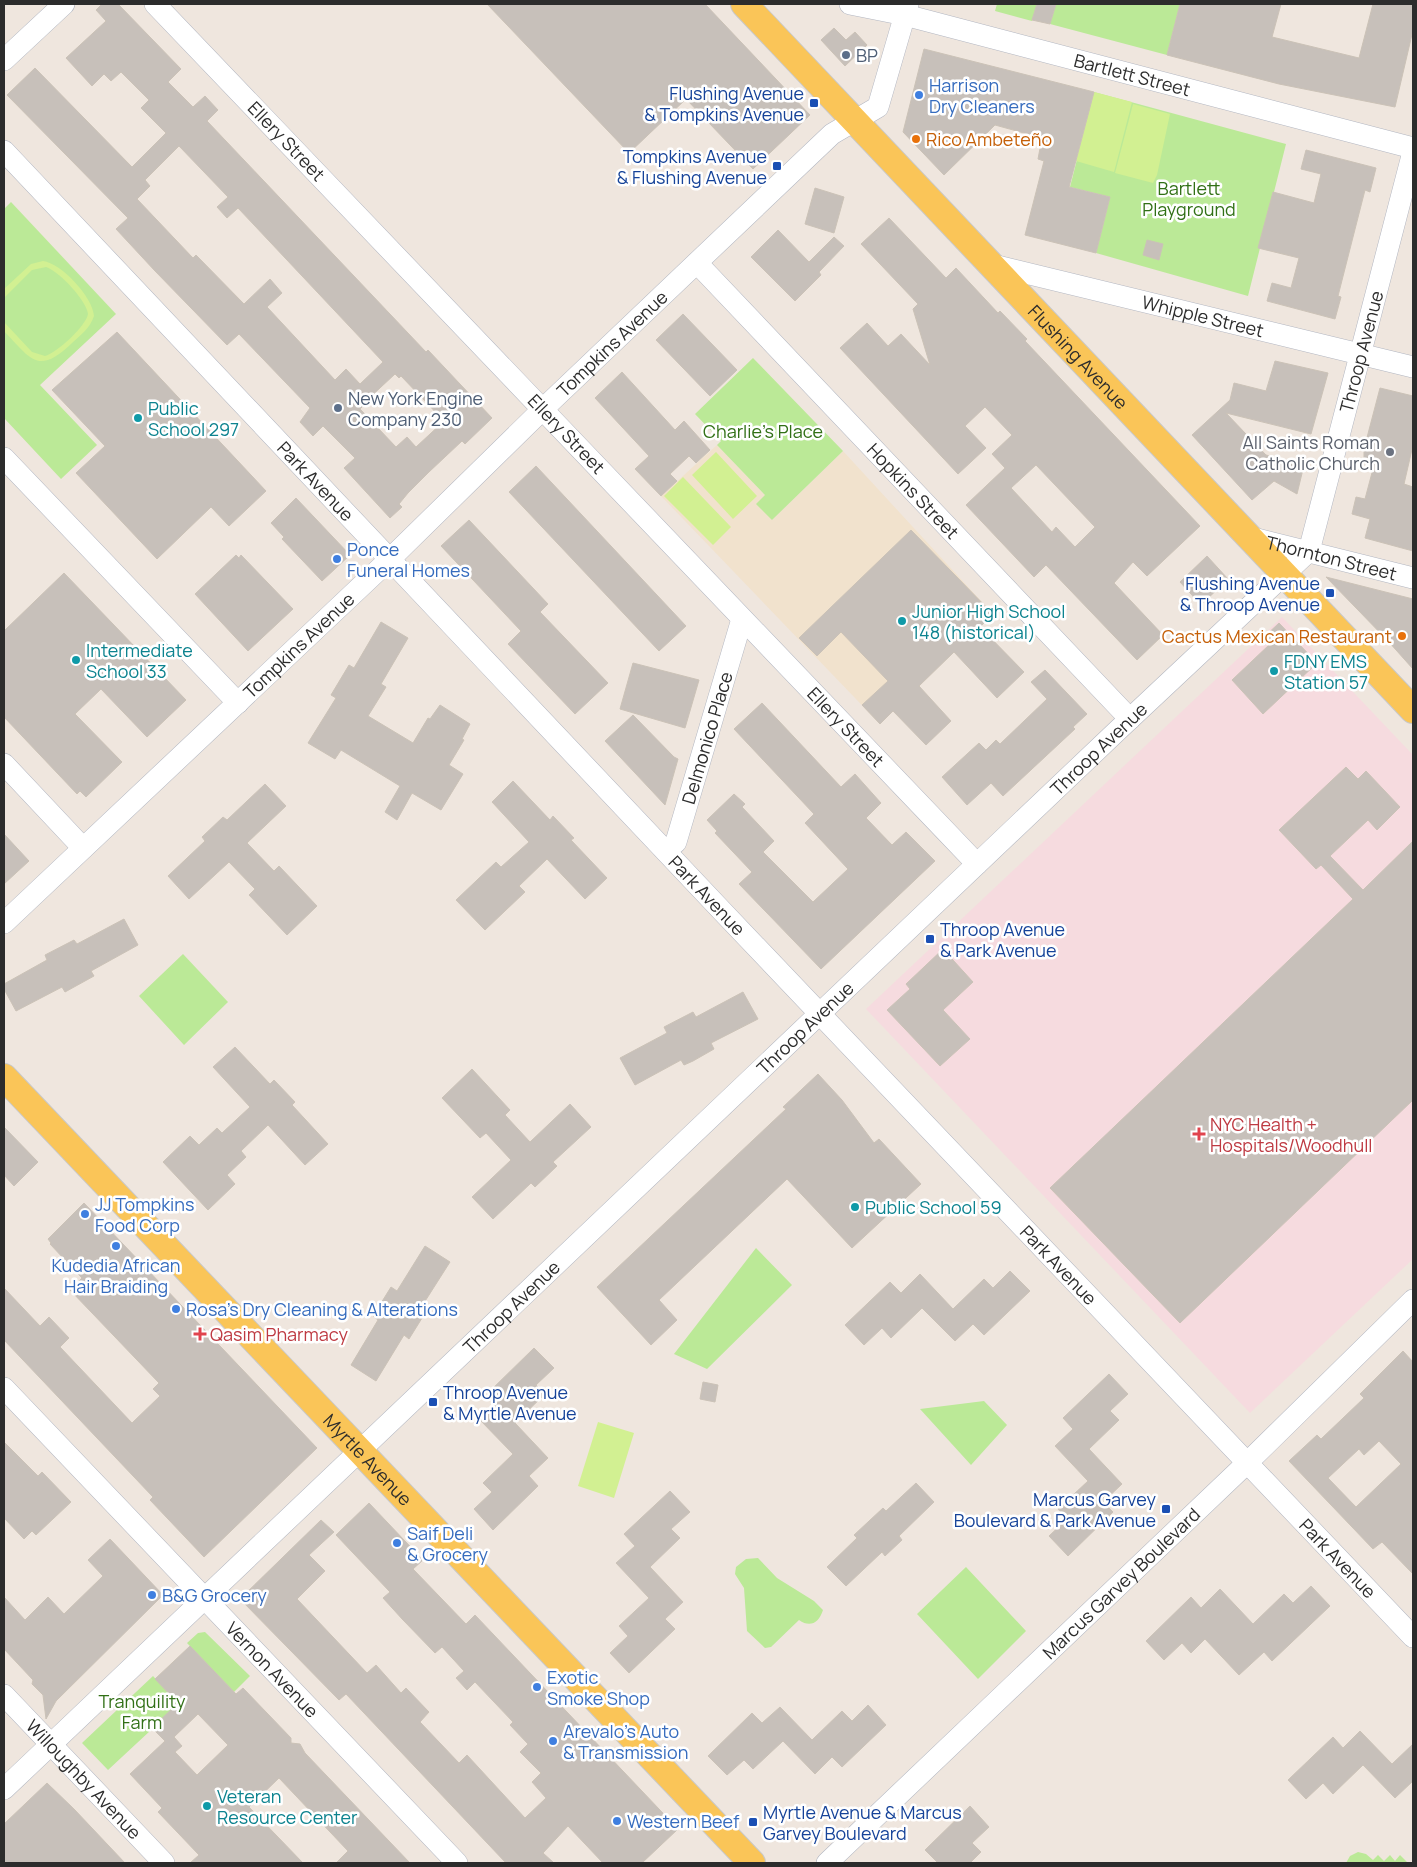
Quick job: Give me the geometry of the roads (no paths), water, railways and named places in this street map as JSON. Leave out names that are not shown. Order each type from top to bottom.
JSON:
[{"type":"main road","name":"Flushing Avenue","points":[[744,4],[856,120],[1413,710]]},
{"type":"main road","name":"Myrtle Avenue","points":[[4,1077],[752,1863]]},
{"type":"street","points":[[4,60],[64,4]]},
{"type":"street","name":"Ellery Street","points":[[155,4],[544,408],[742,620],[977,864]]},
{"type":"street","name":"Bartlett Street","points":[[850,4],[906,10],[1413,148]]},
{"type":"street","name":"Tompkins Avenue","points":[[4,923],[390,559],[544,408],[832,134],[878,107],[906,10]]},
{"type":"street","name":"Park Avenue","points":[[4,151],[820,1014],[1413,1637]]},
{"type":"street","name":"Throop Avenue","points":[[4,1789],[1309,551],[1413,152]]},
{"type":"street","name":"Hopkins Street","points":[[697,262],[1130,719]]},
{"type":"street","name":"Whipple Street","points":[[992,265],[1413,367]]},
{"type":"street","points":[[4,458],[238,703]]},
{"type":"street","name":"Thornton Street","points":[[1250,537],[1413,578]]},
{"type":"street","name":"Delmonico Place","points":[[666,851],[676,842],[742,620]]},
{"type":"street","points":[[4,764],[83,848]]},
{"type":"street","name":"Marcus Garvey Boulevard","points":[[827,1863],[1247,1463],[1410,1311]]},
{"type":"street","name":"Vernon Avenue","points":[[4,1388],[457,1863]]},
{"type":"street","name":"Willoughby Avenue","points":[[4,1695],[164,1863]]},
{"type":"place","name":"BP","points":[[846,55]]},
{"type":"place","name":"Harrison Dry Cleaners","points":[[919,95]]},
{"type":"place","name":"Flushing Avenue & Tompkins Avenue","points":[[814,103]]},
{"type":"place","name":"Rico Ambeteño","points":[[916,139]]},
{"type":"place","name":"Tompkins Avenue & Flushing Avenue","points":[[777,166]]},
{"type":"place","name":"New York Engine Company 230","points":[[338,408]]},
{"type":"place","name":"Public School 297","points":[[138,418]]},
{"type":"place","name":"All Saints Roman Catholic Church","points":[[1390,452]]},
{"type":"place","name":"Ponce Funeral Homes","points":[[337,559]]},
{"type":"place","name":"Flushing Avenue & Throop Avenue","points":[[1330,593]]},
{"type":"place","name":"Junior High School 148 (historical)","points":[[902,621]]},
{"type":"place","name":"Cactus Mexican Restaurant","points":[[1402,636]]},
{"type":"place","name":"Intermediate School 33","points":[[76,660]]},
{"type":"place","name":"FDNY EMS Station 57","points":[[1274,671]]},
{"type":"place","name":"Throop Avenue & Park Avenue","points":[[930,939]]},
{"type":"place","name":"NYC Health + Hospitals/Woodhull","points":[[1199,1134]]},
{"type":"place","name":"Public School 59","points":[[855,1207]]},
{"type":"place","name":"JJ Tompkins Food Corp","points":[[85,1214]]},
{"type":"place","name":"Kudedia African Hair Braiding","points":[[116,1246]]},
{"type":"place","name":"Rosa's Dry Cleaning & Alterations","points":[[176,1309]]},
{"type":"place","name":"Qasim Pharmacy","points":[[200,1334]]},
{"type":"place","name":"Throop Avenue & Myrtle Avenue","points":[[433,1402]]},
{"type":"place","name":"Marcus Garvey Boulevard & Park Avenue","points":[[1166,1509]]},
{"type":"place","name":"Saif Deli & Grocery","points":[[397,1543]]},
{"type":"place","name":"B&G Grocery","points":[[152,1595]]},
{"type":"place","name":"Exotic Smoke Shop","points":[[537,1687]]},
{"type":"place","name":"Arevalo's Auto & Transmission","points":[[553,1741]]},
{"type":"place","name":"Veteran Resource Center","points":[[207,1806]]},
{"type":"place","name":"Western Beef","points":[[617,1821]]},
{"type":"place","name":"Myrtle Avenue & Marcus Garvey Boulevard","points":[[753,1822]]},
{"type":"park label","name":"Bartlett Playground","points":[[1189,198]]},
{"type":"park label","name":"Charlie's Place","points":[[763,431]]},
{"type":"park label","name":"Tranquility Farm","points":[[142,1711]]}]
